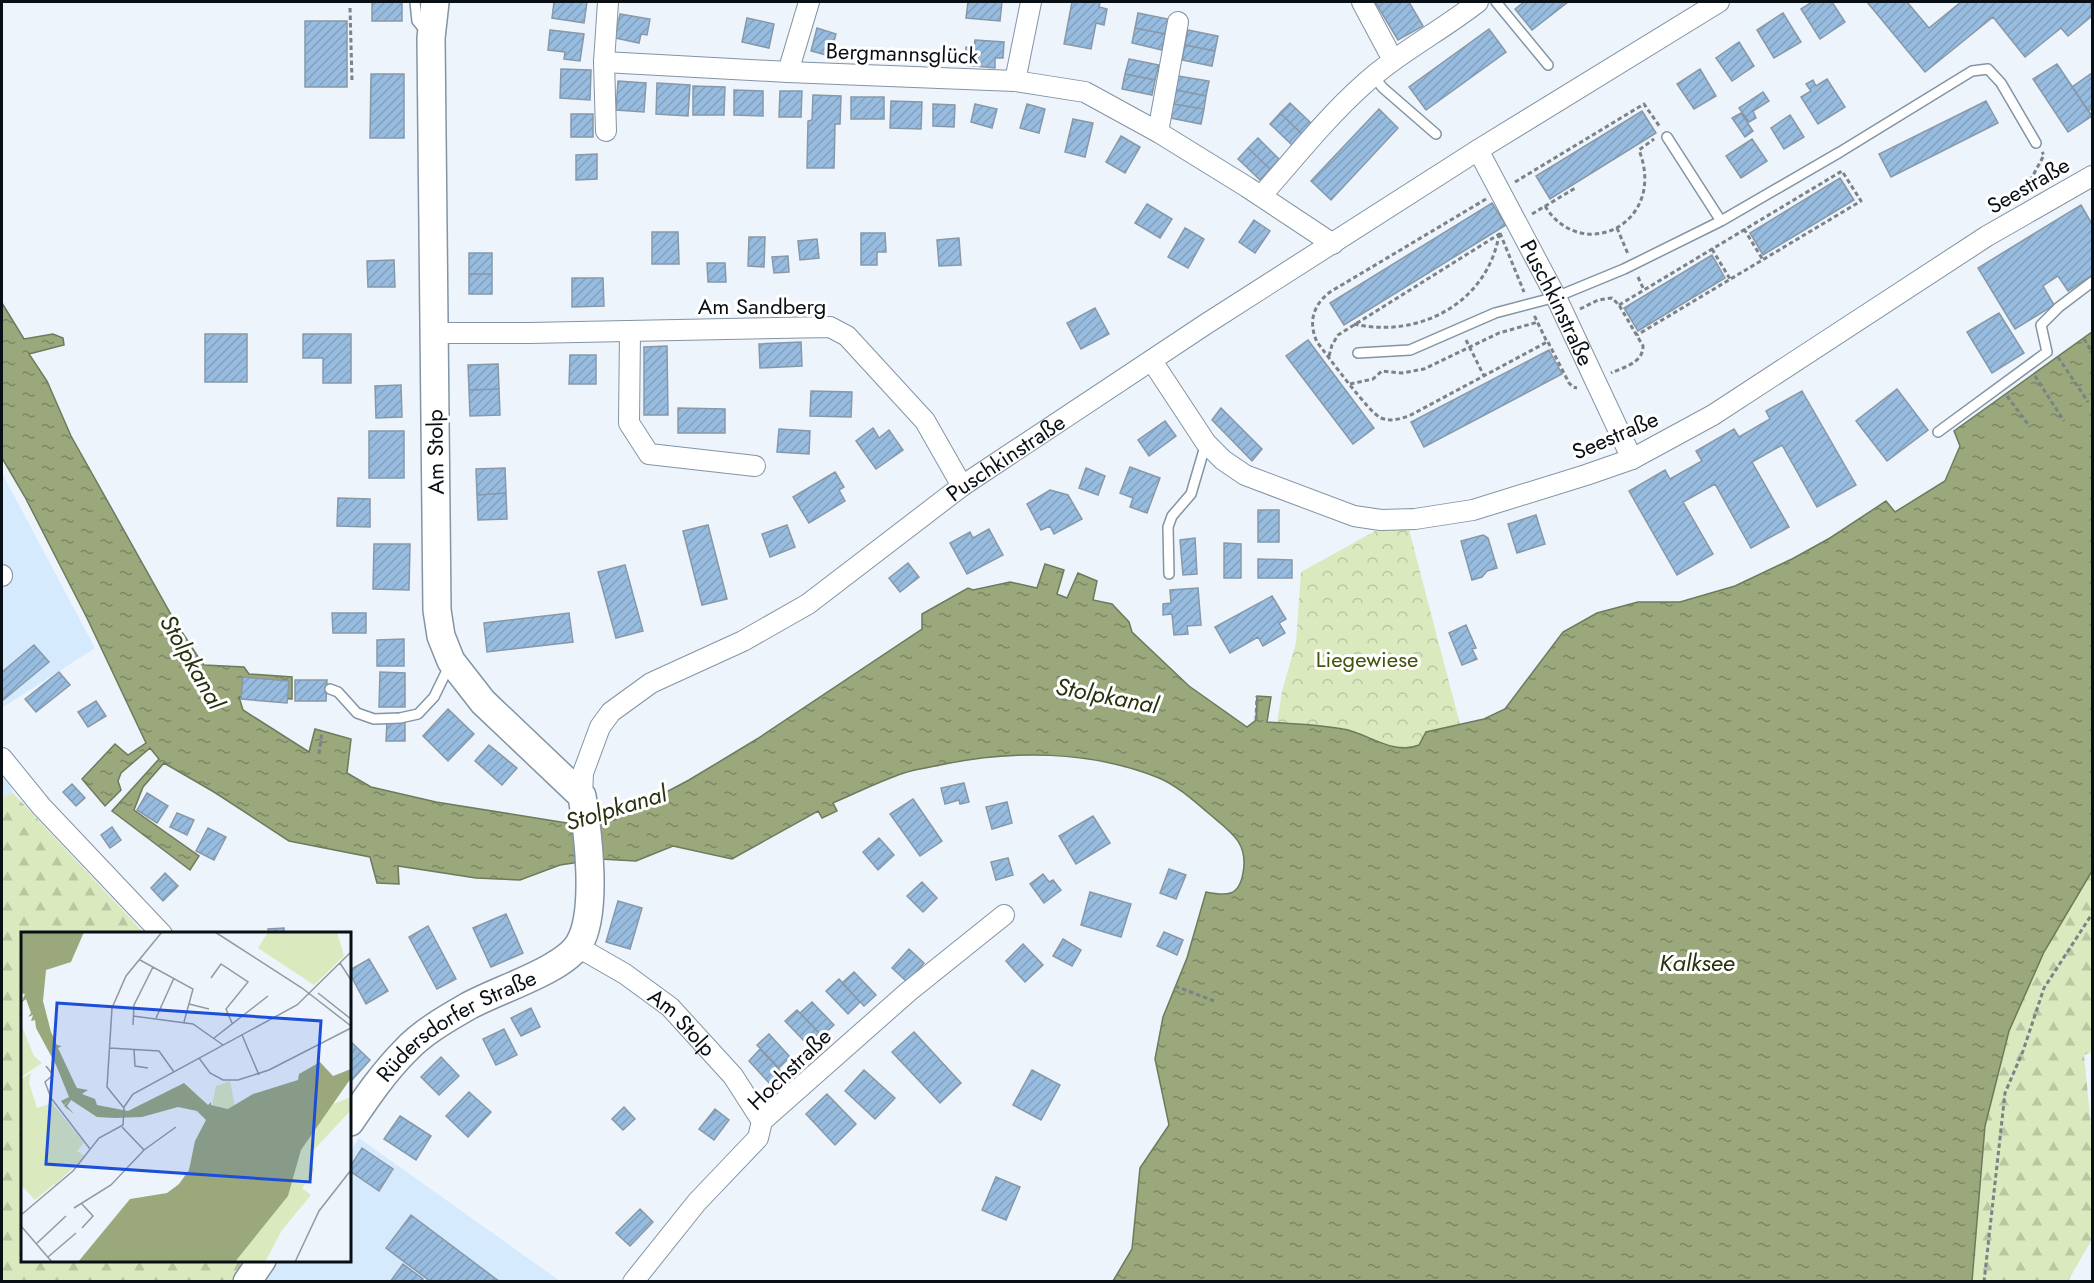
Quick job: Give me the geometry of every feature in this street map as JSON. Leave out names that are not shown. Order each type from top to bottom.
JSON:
[{"type":"main road","name":"Am Stolp","points":[[435,2],[431,38],[437,610],[441,636],[451,662],[483,702],[583,802]]},
{"type":"main road","points":[[578,947],[585,934],[591,884],[583,802]]},
{"type":"main road","name":"Rüdersdorfer Straße","points":[[351,1120],[371,1090],[407,1049],[432,1029],[471,1004],[545,971],[578,947]]},
{"type":"main road","points":[[247,1281],[261,1262]]},
{"type":"street","points":[[606,131],[604,62],[608,2]]},
{"type":"street","name":"Bergmannsglück","points":[[788,72],[809,2]]},
{"type":"street","points":[[1015,81],[1031,2]]},
{"type":"street","points":[[1362,2],[1393,60]]},
{"type":"street","points":[[1261,196],[1324,124],[1373,76],[1478,2]]},
{"type":"street","name":"Puschkinstraße","points":[[583,802],[583,773],[600,727],[611,712],[651,683],[743,641],[808,604],[962,486],[1206,324],[1478,150],[1719,2]]},
{"type":"street","points":[[1158,132],[1178,22]]},
{"type":"street","name":"Bergmannsglück","points":[[604,62],[1015,81],[1085,92],[1158,132],[1333,244]]},
{"type":"street","name":"Puschkinstraße","points":[[1478,150],[1556,297],[1632,459]]},
{"type":"street","name":"Seestraße","points":[[1152,361],[1206,443],[1223,460],[1245,475],[1354,516],[1381,520],[1414,519],[1473,510],[1586,476],[1632,459],[1713,415],[1987,236],[2092,176]]},
{"type":"street","name":"Am Sandberg","points":[[434,333],[830,327],[847,336],[924,421],[962,486]]},
{"type":"street","points":[[630,331],[629,423],[649,454],[755,466]]},
{"type":"street","points":[[2,758],[42,806],[161,932]]},
{"type":"street","name":"Hochstraße","points":[[633,1281],[698,1202],[758,1138],[762,1121],[908,992],[1005,915]]},
{"type":"street","name":"Am Stolp","points":[[578,947],[625,974],[670,1007],[733,1076],[762,1121]]},
{"type":"lane","name":"Am Stolp","points":[[416,2],[417,21],[431,38]]},
{"type":"lane","points":[[1496,2],[1548,65]]},
{"type":"lane","points":[[1359,353],[1410,350],[1495,313],[1556,297],[1624,269],[1721,221],[1840,152],[1972,71],[1989,69],[2001,83],[2036,144]]},
{"type":"lane","points":[[1373,76],[1383,88],[1436,134]]},
{"type":"lane","points":[[1667,137],[1721,221]]},
{"type":"lane","points":[[1938,432],[2047,352],[2041,324],[2092,282]]},
{"type":"lane","points":[[1169,574],[1168,527],[1172,516],[1191,494],[1206,443]]},
{"type":"lane","points":[[330,689],[338,692],[357,713],[374,719],[400,718],[418,714],[434,696],[451,662]]},
{"type":"path","points":[[350,8],[352,81]]},
{"type":"path","points":[[1500,233],[1547,342],[1409,416],[1392,420],[1379,417],[1317,342],[1312,330],[1314,312],[1319,301],[1644,104],[1667,137],[1653,139],[1639,150],[1646,174],[1645,191],[1641,204],[1632,217],[1617,228],[1588,234],[1574,231],[1556,220],[1545,206]]},
{"type":"path","points":[[2019,202],[2044,155]]},
{"type":"path","points":[[1619,305],[1842,171],[1861,201],[1637,335]]},
{"type":"path","points":[[1329,357],[1338,335],[1354,324],[1577,187]]},
{"type":"path","points":[[1744,229],[1762,260]]},
{"type":"path","points":[[1354,324],[1395,328],[1424,321],[1450,309],[1477,284],[1487,269],[1496,252],[1500,233]]},
{"type":"path","points":[[1712,249],[1730,279]]},
{"type":"path","points":[[1350,384],[1373,379],[1382,370],[1402,373],[1424,369],[1499,333],[1538,322]]},
{"type":"path","points":[[1460,329],[1484,376]]},
{"type":"path","points":[[2084,339],[2092,352]]},
{"type":"path","points":[[2058,357],[2088,402]]},
{"type":"path","points":[[2034,374],[2064,421]]},
{"type":"path","points":[[2006,394],[2030,428]]},
{"type":"path","points":[[1256,720],[1257,696]]},
{"type":"path","points":[[319,754],[322,731]]},
{"type":"path","points":[[1984,1281],[2005,1093],[2023,1051],[2044,988],[2092,914]]},
{"type":"path","points":[[1175,986],[1214,1001]]},
{"type":"shaded area","points":[[2,473],[95,648],[2,708]]},
{"type":"shaded area","points":[[2,753],[13,793],[2,798]]},
{"type":"shaded area","points":[[359,1138],[560,1281],[263,1282],[276,1262],[351,1262],[351,1150]]},
{"type":"green space","name":"Liegewiese","points":[[1408,526],[1460,724],[1426,732],[1419,745],[1400,748],[1343,729],[1277,723],[1282,691],[1296,643],[1301,572],[1375,531]]},
{"type":"green space","points":[[13,793],[143,932],[21,932],[21,1262],[259,1262],[246,1281],[2,1281],[2,798]]},
{"type":"green space","points":[[2092,871],[2092,1052],[2084,1055],[2092,1136],[2092,1239],[2068,1281],[1972,1282],[1985,1126],[2009,1031],[2044,952]]},
{"type":"water","name":"Kalksee","points":[[2,303],[24,339],[53,334],[63,338],[64,345],[29,354],[47,381],[71,436],[173,618],[200,660],[204,665],[244,667],[249,674],[292,677],[292,699],[239,697],[243,710],[309,752],[315,729],[351,739],[347,773],[371,787],[436,802],[573,824],[614,820],[689,780],[757,739],[922,629],[922,614],[968,588],[973,590],[1010,582],[1037,588],[1045,564],[1064,570],[1057,594],[1067,598],[1078,573],[1097,581],[1093,600],[1112,604],[1129,622],[1132,632],[1189,686],[1247,727],[1256,720],[1257,696],[1271,697],[1267,722],[1343,729],[1400,748],[1419,745],[1426,732],[1484,719],[1505,709],[1563,632],[1597,613],[1638,602],[1680,602],[1735,586],[1830,538],[1886,501],[1895,512],[1945,481],[1960,446],[1954,431],[2092,332],[2092,871],[2044,952],[2009,1031],[1985,1126],[1972,1281],[1113,1281],[1132,1249],[1140,1168],[1169,1125],[1155,1059],[1163,1017],[1187,958],[1206,892],[1225,894],[1235,891],[1241,881],[1244,862],[1243,853],[1236,838],[1178,789],[1159,778],[1106,762],[1050,755],[1022,755],[967,760],[913,770],[833,803],[837,811],[822,818],[818,811],[732,859],[673,846],[636,861],[600,859],[560,865],[520,880],[476,878],[398,866],[399,884],[377,883],[370,857],[289,841],[214,792],[164,763],[143,787],[134,810],[199,856],[190,870],[112,811],[159,759],[150,748],[121,773],[118,781],[121,790],[105,806],[82,779],[115,744],[128,755],[146,743],[87,618],[25,497],[2,458]]},
{"type":"building","points":[[372,2],[402,2],[402,21],[372,21]]},
{"type":"building","points":[[554,2],[587,2],[584,23],[552,18]]},
{"type":"building","points":[[968,2],[1002,2],[1000,21],[966,18]]},
{"type":"building","points":[[1072,2],[1100,2],[1099,7],[1107,9],[1104,25],[1096,23],[1091,49],[1064,44]]},
{"type":"building","points":[[1375,2],[1409,2],[1423,26],[1398,40]]},
{"type":"building","points":[[1524,2],[1568,2],[1532,30],[1515,9]]},
{"type":"building","points":[[1812,2],[1832,2],[1845,22],[1820,39],[1801,9]]},
{"type":"building","points":[[1867,2],[1907,2],[1929,28],[1961,2],[2091,2],[2092,16],[2068,36],[2061,28],[2025,57],[1993,17],[1925,72]]},
{"type":"building","points":[[1138,13],[1168,19],[1165,34],[1135,28]]},
{"type":"building","points":[[1783,13],[1801,42],[1774,58],[1757,30]]},
{"type":"building","points":[[620,14],[650,19],[647,35],[641,34],[639,43],[615,38]]},
{"type":"building","points":[[747,18],[774,24],[769,48],[742,42]]},
{"type":"building","points":[[305,21],[347,21],[347,87],[305,87]]},
{"type":"building","points":[[817,28],[836,34],[830,56],[811,51]]},
{"type":"building","points":[[1135,28],[1165,34],[1162,50],[1132,43]]},
{"type":"building","points":[[1489,29],[1506,52],[1426,110],[1409,87]]},
{"type":"building","points":[[550,30],[584,34],[580,61],[564,59],[565,52],[548,50]]},
{"type":"building","points":[[1188,30],[1218,36],[1215,51],[1185,45]]},
{"type":"building","points":[[975,40],[1004,42],[1003,58],[995,58],[995,68],[965,65],[966,47],[974,48]]},
{"type":"building","points":[[1739,42],[1754,66],[1732,81],[1716,58]]},
{"type":"building","points":[[1185,45],[1215,51],[1212,66],[1182,60]]},
{"type":"building","points":[[1129,59],[1159,65],[1155,80],[1125,74]]},
{"type":"building","points":[[2057,64],[2092,116],[2068,132],[2033,79]]},
{"type":"building","points":[[561,69],[591,70],[590,100],[560,98]]},
{"type":"building","points":[[1700,69],[1716,96],[1694,109],[1677,84]]},
{"type":"building","points":[[2092,73],[2092,108],[2088,111],[2072,87]]},
{"type":"building","points":[[371,74],[404,74],[404,138],[370,138]]},
{"type":"building","points":[[1125,74],[1155,80],[1152,95],[1122,89]]},
{"type":"building","points":[[1178,76],[1209,81],[1206,96],[1176,90]]},
{"type":"building","points":[[1827,79],[1845,107],[1818,124],[1801,97],[1811,91],[1806,84],[1813,80],[1816,86]]},
{"type":"building","points":[[618,81],[646,83],[644,112],[616,110]]},
{"type":"building","points":[[657,83],[690,85],[688,116],[656,114]]},
{"type":"building","points":[[693,86],[725,87],[724,115],[693,115]]},
{"type":"building","points":[[734,90],[763,91],[763,116],[734,115]]},
{"type":"building","points":[[1176,90],[1206,96],[1204,109],[1173,104]]},
{"type":"building","points":[[780,91],[802,91],[801,117],[779,117]]},
{"type":"building","points":[[1763,92],[1769,101],[1753,111],[1756,118],[1749,122],[1739,108]]},
{"type":"building","points":[[813,95],[841,96],[840,124],[835,124],[834,168],[807,168],[808,121],[812,120]]},
{"type":"building","points":[[851,97],[884,97],[884,119],[851,119]]},
{"type":"building","points":[[891,101],[922,102],[921,129],[890,128]]},
{"type":"building","points":[[1986,101],[1998,123],[1891,177],[1879,154]]},
{"type":"building","points":[[1290,103],[1312,124],[1302,134],[1280,113]]},
{"type":"building","points":[[933,104],[955,105],[954,127],[933,126]]},
{"type":"building","points":[[975,104],[997,109],[992,128],[971,122]]},
{"type":"building","points":[[1027,104],[1045,109],[1039,133],[1020,128]]},
{"type":"building","points":[[1173,104],[1204,109],[1201,124],[1170,118]]},
{"type":"building","points":[[1379,109],[1398,128],[1331,200],[1311,181]]},
{"type":"building","points":[[1642,111],[1656,133],[1550,199],[1536,176]]},
{"type":"building","points":[[1280,113],[1302,134],[1292,145],[1270,124]]},
{"type":"building","points":[[1741,113],[1753,131],[1745,137],[1732,118]]},
{"type":"building","points":[[571,114],[593,114],[593,137],[571,137]]},
{"type":"building","points":[[1790,115],[1804,137],[1784,149],[1771,128]]},
{"type":"building","points":[[1073,119],[1093,123],[1085,157],[1065,152]]},
{"type":"building","points":[[1121,136],[1140,147],[1125,173],[1106,162]]},
{"type":"building","points":[[1258,138],[1279,159],[1270,169],[1248,148]]},
{"type":"building","points":[[1752,139],[1767,161],[1741,178],[1726,156]]},
{"type":"building","points":[[1248,148],[1270,169],[1260,180],[1238,159]]},
{"type":"building","points":[[597,154],[597,179],[576,180],[576,155]]},
{"type":"building","points":[[1840,178],[1854,200],[1763,255],[1750,233]]},
{"type":"building","points":[[1492,203],[1506,225],[1344,325],[1330,303]]},
{"type":"building","points":[[1147,204],[1172,219],[1160,238],[1135,223]]},
{"type":"building","points":[[2081,205],[2092,224],[2092,275],[2068,291],[2058,276],[2043,286],[2054,305],[2015,329],[1978,268]]},
{"type":"building","points":[[1254,220],[1270,231],[1255,253],[1239,242]]},
{"type":"building","points":[[1185,228],[1204,239],[1188,268],[1168,257]]},
{"type":"building","points":[[652,232],[678,232],[679,264],[652,264]]},
{"type":"building","points":[[861,233],[885,233],[886,252],[877,252],[877,265],[861,265]]},
{"type":"building","points":[[749,237],[765,237],[764,267],[748,266]]},
{"type":"building","points":[[959,238],[961,265],[939,266],[937,240]]},
{"type":"building","points":[[817,239],[819,258],[800,260],[798,241]]},
{"type":"building","points":[[469,253],[492,253],[492,274],[469,274]]},
{"type":"building","points":[[1712,255],[1725,278],[1638,331],[1624,308]]},
{"type":"building","points":[[788,256],[789,272],[774,273],[772,257]]},
{"type":"building","points":[[394,260],[395,287],[368,287],[367,261]]},
{"type":"building","points":[[707,263],[725,263],[726,282],[708,282]]},
{"type":"building","points":[[469,274],[492,274],[492,294],[469,294]]},
{"type":"building","points":[[572,278],[603,278],[604,306],[572,307]]},
{"type":"building","points":[[1095,308],[1109,334],[1081,349],[1067,323]]},
{"type":"building","points":[[1999,313],[2024,353],[1992,373],[1967,332]]},
{"type":"building","points":[[205,334],[247,334],[247,382],[205,382]]},
{"type":"building","points":[[303,334],[351,334],[351,383],[323,383],[323,358],[303,358]]},
{"type":"building","points":[[1308,340],[1374,428],[1353,444],[1286,356]]},
{"type":"building","points":[[801,342],[802,366],[760,368],[759,344]]},
{"type":"building","points":[[667,346],[668,415],[644,415],[644,347]]},
{"type":"building","points":[[1549,350],[1562,374],[1424,447],[1411,422]]},
{"type":"building","points":[[570,355],[596,355],[596,384],[569,384]]},
{"type":"building","points":[[498,364],[499,389],[469,390],[468,365]]},
{"type":"building","points":[[401,385],[402,417],[376,418],[375,386]]},
{"type":"building","points":[[499,389],[500,415],[470,416],[469,390]]},
{"type":"building","points":[[1897,389],[1928,430],[1887,461],[1856,421]]},
{"type":"building","points":[[811,391],[852,392],[851,417],[810,416]]},
{"type":"building","points":[[1802,391],[1856,485],[1817,507],[1782,445],[1752,462],[1789,527],[1751,548],[1715,484],[1683,502],[1713,554],[1677,575],[1629,491],[1665,470],[1670,479],[1702,461],[1696,451],[1734,429],[1739,437],[1770,419],[1766,411]]},
{"type":"building","points":[[678,408],[725,409],[725,433],[678,433]]},
{"type":"building","points":[[1221,408],[1262,449],[1252,461],[1212,420]]},
{"type":"building","points":[[1165,421],[1176,436],[1149,456],[1138,440]]},
{"type":"building","points":[[873,428],[879,438],[889,430],[903,450],[876,469],[856,441]]},
{"type":"building","points":[[779,429],[810,431],[809,454],[777,452]]},
{"type":"building","points":[[369,431],[404,431],[404,478],[369,478]]},
{"type":"building","points":[[1130,467],[1160,478],[1147,513],[1130,507],[1133,498],[1120,493]]},
{"type":"building","points":[[505,468],[506,493],[477,495],[476,469]]},
{"type":"building","points":[[1086,468],[1105,476],[1098,495],[1079,488]]},
{"type":"building","points":[[835,472],[844,487],[839,490],[845,501],[809,523],[793,497]]},
{"type":"building","points":[[1050,490],[1068,495],[1082,519],[1054,534],[1050,526],[1041,530],[1027,504]]},
{"type":"building","points":[[506,493],[507,519],[478,520],[477,495]]},
{"type":"building","points":[[338,498],[370,499],[370,527],[337,526]]},
{"type":"building","points":[[1258,510],[1279,510],[1279,542],[1258,542]]},
{"type":"building","points":[[1536,515],[1545,544],[1517,553],[1508,524]]},
{"type":"building","points":[[708,525],[727,599],[702,605],[683,531]]},
{"type":"building","points":[[787,525],[795,547],[770,557],[762,534]]},
{"type":"building","points":[[989,529],[1003,555],[967,574],[950,543],[970,532],[973,538]]},
{"type":"building","points":[[1483,535],[1488,538],[1497,568],[1472,580],[1461,541]]},
{"type":"building","points":[[1195,538],[1197,574],[1183,575],[1180,540]]},
{"type":"building","points":[[1224,543],[1241,544],[1241,578],[1224,578]]},
{"type":"building","points":[[374,544],[410,544],[409,590],[373,589]]},
{"type":"building","points":[[1258,559],[1292,560],[1292,578],[1258,578]]},
{"type":"building","points":[[908,563],[919,577],[900,592],[889,578]]},
{"type":"building","points":[[625,565],[643,631],[616,638],[598,572]]},
{"type":"building","points":[[1198,588],[1201,625],[1187,626],[1188,634],[1174,635],[1172,614],[1163,615],[1163,604],[1171,603],[1170,590]]},
{"type":"building","points":[[1272,596],[1286,619],[1279,623],[1285,633],[1263,646],[1258,637],[1230,653],[1215,627]]},
{"type":"building","points":[[332,613],[366,613],[366,633],[333,633]]},
{"type":"building","points":[[569,613],[573,642],[487,652],[484,623]]},
{"type":"building","points":[[1466,625],[1476,648],[1472,649],[1477,659],[1462,665],[1449,633]]},
{"type":"building","points":[[404,639],[404,666],[377,666],[377,640]]},
{"type":"building","points":[[34,645],[49,662],[2,701],[2,672]]},
{"type":"building","points":[[59,672],[70,685],[36,712],[25,699]]},
{"type":"building","points":[[380,672],[405,673],[405,707],[379,707]]},
{"type":"building","points":[[243,677],[289,681],[287,703],[241,699]]},
{"type":"building","points":[[295,680],[327,680],[326,701],[295,701]]},
{"type":"building","points":[[96,701],[106,716],[88,727],[78,712]]},
{"type":"building","points":[[448,709],[474,734],[448,761],[423,736]]},
{"type":"building","points":[[387,722],[405,722],[405,741],[386,741]]},
{"type":"building","points":[[489,745],[517,768],[502,785],[475,761]]},
{"type":"building","points":[[964,783],[969,802],[960,804],[959,800],[945,804],[941,788]]},
{"type":"building","points":[[72,784],[85,798],[76,806],[63,792]]},
{"type":"building","points":[[147,793],[168,806],[157,823],[137,810]]},
{"type":"building","points":[[913,799],[942,841],[920,856],[890,814]]},
{"type":"building","points":[[1007,802],[1012,823],[992,829],[986,807]]},
{"type":"building","points":[[177,813],[194,820],[187,835],[170,827]]},
{"type":"building","points":[[1093,816],[1110,843],[1076,864],[1059,836]]},
{"type":"building","points":[[112,827],[121,840],[110,848],[101,835]]},
{"type":"building","points":[[208,828],[226,837],[214,860],[196,851]]},
{"type":"building","points":[[879,838],[894,855],[878,870],[863,852]]},
{"type":"building","points":[[1008,858],[1013,875],[996,880],[991,862]]},
{"type":"building","points":[[1169,869],[1186,875],[1176,899],[1160,893]]},
{"type":"building","points":[[165,873],[178,886],[163,901],[151,888]]},
{"type":"building","points":[[1043,874],[1049,882],[1053,880],[1061,890],[1044,903],[1030,884]]},
{"type":"building","points":[[922,882],[937,898],[923,912],[907,896]]},
{"type":"building","points":[[1090,892],[1131,904],[1121,937],[1081,925]]},
{"type":"building","points":[[618,901],[642,908],[630,949],[606,942]]},
{"type":"building","points":[[506,914],[523,953],[491,967],[473,928]]},
{"type":"building","points":[[428,926],[456,979],[437,989],[409,937]]},
{"type":"building","points":[[284,928],[284,932],[269,932],[268,929]]},
{"type":"building","points":[[1164,932],[1183,940],[1177,955],[1157,946]]},
{"type":"building","points":[[1063,939],[1081,950],[1072,966],[1053,956]]},
{"type":"building","points":[[1023,944],[1043,965],[1025,982],[1006,961]]},
{"type":"building","points":[[909,949],[924,963],[907,982],[892,968]]},
{"type":"building","points":[[369,959],[388,991],[366,1004],[351,976],[351,969]]},
{"type":"building","points":[[854,972],[876,995],[864,1006],[842,983]]},
{"type":"building","points":[[839,979],[860,1002],[848,1014],[826,991]]},
{"type":"building","points":[[812,1002],[834,1025],[822,1036],[800,1013]]},
{"type":"building","points":[[531,1008],[540,1027],[521,1036],[511,1018]]},
{"type":"building","points":[[797,1010],[819,1033],[807,1044],[785,1021]]},
{"type":"building","points":[[504,1029],[517,1055],[496,1065],[483,1039]]},
{"type":"building","points":[[914,1032],[961,1083],[940,1103],[892,1052]]},
{"type":"building","points":[[769,1034],[790,1057],[779,1068],[757,1045]]},
{"type":"building","points":[[351,1042],[370,1060],[351,1081]]},
{"type":"building","points":[[760,1049],[782,1072],[770,1084],[749,1061]]},
{"type":"building","points":[[441,1057],[459,1076],[439,1095],[421,1077]]},
{"type":"building","points":[[864,1070],[895,1098],[875,1119],[845,1091]]},
{"type":"building","points":[[1032,1070],[1060,1085],[1041,1120],[1013,1105]]},
{"type":"building","points":[[469,1092],[491,1112],[468,1137],[446,1116]]},
{"type":"building","points":[[827,1094],[856,1124],[835,1145],[806,1114]]},
{"type":"building","points":[[624,1107],[635,1119],[623,1130],[612,1119]]},
{"type":"building","points":[[715,1109],[729,1120],[714,1140],[699,1129]]},
{"type":"building","points":[[400,1116],[431,1136],[416,1160],[384,1139]]},
{"type":"building","points":[[362,1148],[393,1169],[379,1191],[351,1172],[351,1165]]},
{"type":"building","points":[[996,1177],[1020,1187],[1006,1220],[982,1210]]},
{"type":"building","points":[[640,1209],[653,1222],[630,1246],[616,1233]]},
{"type":"building","points":[[411,1215],[500,1282],[431,1282],[386,1248]]},
{"type":"building","points":[[403,1264],[423,1279],[421,1282],[390,1282]]},
{"type":"water label","name":"Stolpkanal","points":[[192,662]]},
{"type":"water label","name":"Stolpkanal","points":[[1107,696]]},
{"type":"water label","name":"Stolpkanal","points":[[616,808]]}]
